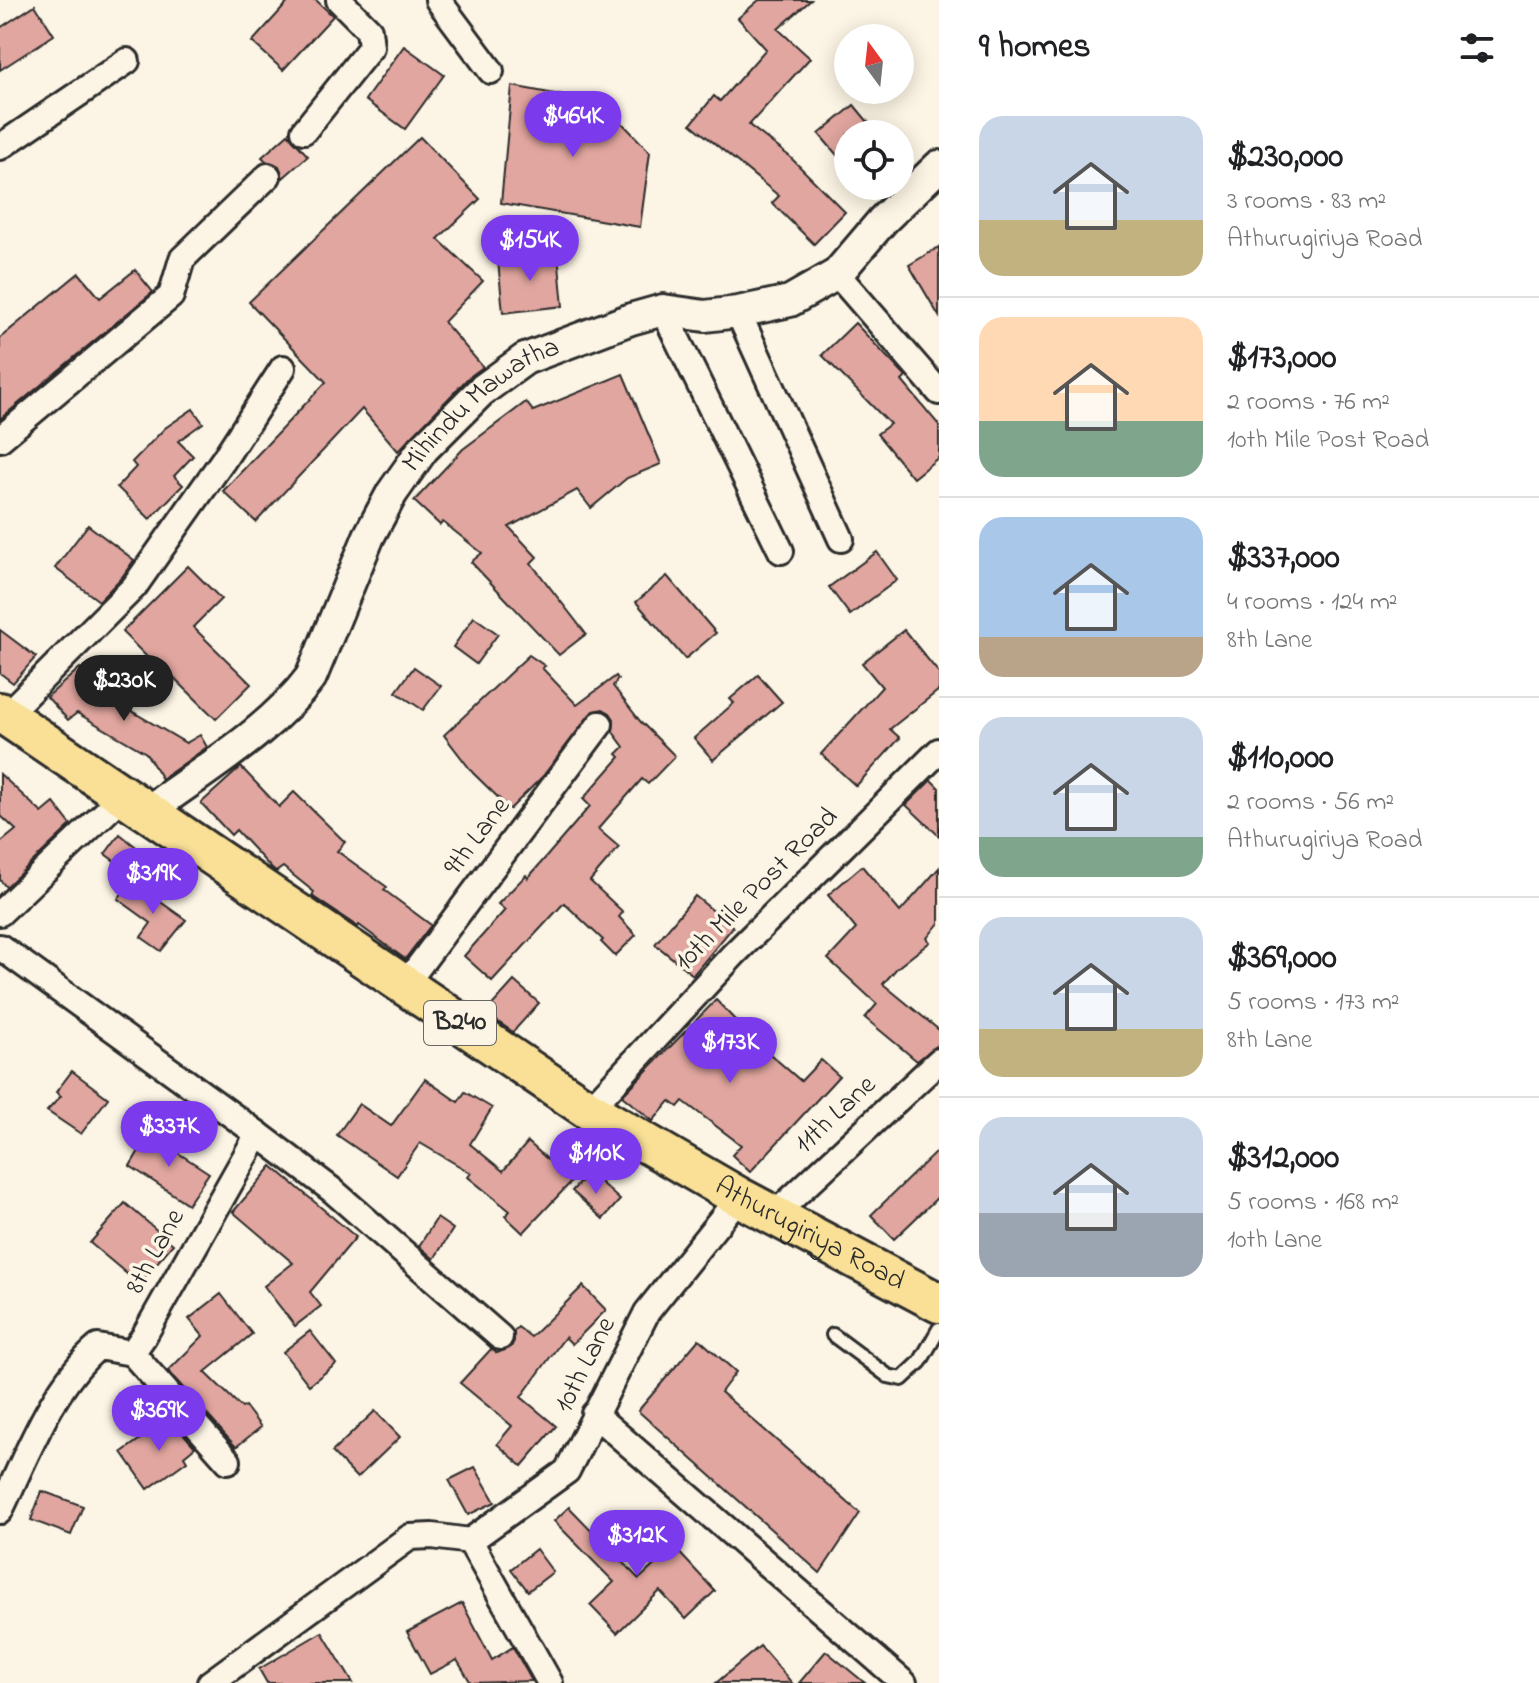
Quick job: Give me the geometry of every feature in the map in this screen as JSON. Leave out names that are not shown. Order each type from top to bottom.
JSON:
[{"type":"main road","name":"Athurugiriya Road","points":[[2,714],[589,1110],[739,1197],[939,1303]]},
{"type":"street","points":[[304,131],[371,47],[369,30],[339,0]]},
{"type":"street","points":[[438,0],[491,71]]},
{"type":"street","points":[[0,147],[127,61]]},
{"type":"street","name":"Mihindu Mawatha","points":[[135,804],[279,714],[299,693],[311,677],[369,536],[392,493],[423,449],[481,391],[525,359],[631,319],[663,310],[705,316],[790,301],[837,274],[883,220],[939,166]]},
{"type":"street","points":[[0,439],[171,296],[182,259],[268,176]]},
{"type":"street","points":[[837,274],[939,392]]},
{"type":"street","points":[[663,310],[781,551]]},
{"type":"street","points":[[738,312],[841,539]]},
{"type":"street","points":[[2,714],[134,587],[224,459],[283,368]]},
{"type":"street","name":"9th Lane","points":[[404,986],[600,724]]},
{"type":"street","name":"10th Mile Post Road","points":[[589,1110],[734,954],[939,751]]},
{"type":"street","points":[[0,913],[135,804]]},
{"type":"street","points":[[0,947],[332,1190],[500,1337]]},
{"type":"street","name":"11th Lane","points":[[775,1214],[939,1061]]},
{"type":"street","name":"8th Lane","points":[[132,1353],[258,1134]]},
{"type":"street","name":"10th Lane","points":[[470,1541],[567,1471],[647,1312],[739,1197]]},
{"type":"street","points":[[0,1511],[40,1427],[79,1363],[98,1347],[132,1353],[228,1461]]},
{"type":"street","points":[[594,1414],[904,1683]]},
{"type":"street","points":[[210,1683],[410,1537],[432,1536],[470,1541],[550,1683]]},
{"type":"lane","points":[[833,1335],[888,1376],[902,1379],[920,1362],[939,1329]]},
{"type":"building","points":[[290,0],[316,0],[333,16],[283,70],[252,42]]},
{"type":"building","points":[[759,0],[811,0],[778,29],[810,58],[749,125],[789,156],[845,212],[814,244],[772,203],[779,196],[691,124],[714,96],[720,101],[766,49],[738,18]]},
{"type":"building","points":[[35,5],[54,35],[0,70],[0,28]]},
{"type":"building","points":[[404,46],[444,75],[405,129],[365,100]]},
{"type":"building","points":[[512,86],[603,103],[650,152],[640,227],[501,203]]},
{"type":"building","points":[[854,105],[866,120],[836,120]]},
{"type":"building","points":[[834,122],[834,152],[819,134]]},
{"type":"building","points":[[288,134],[308,156],[283,178],[279,166],[262,157]]},
{"type":"building","points":[[420,137],[480,199],[438,239],[483,281],[444,322],[483,367],[468,378],[398,451],[362,409],[256,522],[223,491],[326,382],[249,302]]},
{"type":"building","points":[[939,247],[939,316],[909,265]]},
{"type":"building","points":[[558,254],[563,306],[503,313],[498,260]]},
{"type":"building","points":[[135,270],[153,292],[0,419],[0,338],[79,273],[100,298]]},
{"type":"building","points":[[855,323],[906,377],[902,381],[939,425],[939,457],[913,478],[877,434],[890,424],[822,355]]},
{"type":"building","points":[[623,374],[661,464],[627,478],[591,508],[577,490],[509,527],[537,557],[531,563],[586,634],[559,655],[471,562],[482,553],[443,522],[440,525],[414,501],[463,449],[526,402],[533,411]]},
{"type":"building","points":[[193,409],[203,423],[178,441],[193,456],[174,476],[183,485],[150,519],[117,487],[136,467],[132,462],[165,428]]},
{"type":"building","points":[[88,525],[134,560],[99,601],[55,568]]},
{"type":"building","points":[[877,552],[897,580],[850,615],[829,587]]},
{"type":"building","points":[[188,566],[221,599],[193,627],[251,684],[216,719],[158,662],[155,665],[122,632]]},
{"type":"building","points":[[667,576],[716,633],[685,659],[636,602]]},
{"type":"building","points":[[474,617],[498,634],[476,664],[453,647]]},
{"type":"building","points":[[0,630],[36,657],[13,683],[0,673]]},
{"type":"building","points":[[904,630],[939,673],[939,690],[890,729],[900,738],[856,786],[821,754],[882,687],[862,663]]},
{"type":"building","points":[[529,655],[545,666],[542,668],[577,705],[616,676],[618,679],[613,686],[640,721],[675,756],[648,784],[642,779],[598,829],[619,847],[590,881],[623,912],[619,917],[636,935],[615,956],[601,942],[603,940],[564,903],[492,981],[464,956],[505,910],[498,904],[526,875],[528,878],[590,806],[583,799],[620,757],[617,754],[624,747],[613,732],[614,719],[610,713],[603,709],[593,711],[543,776],[510,809],[473,773],[444,735]]},
{"type":"building","points":[[414,667],[441,686],[423,710],[396,692]]},
{"type":"building","points":[[80,668],[106,696],[186,743],[200,735],[207,747],[162,779],[146,753],[77,713],[68,720],[47,697]]},
{"type":"building","points":[[758,675],[782,702],[713,760],[694,738],[734,703],[730,699]]},
{"type":"building","points":[[241,767],[279,807],[294,792],[345,842],[337,851],[387,887],[384,890],[431,925],[405,959],[312,896],[314,892],[283,867],[276,872],[272,869],[236,830],[231,835],[201,803]]},
{"type":"building","points":[[0,774],[42,813],[54,803],[71,825],[6,887],[0,880],[0,843],[16,830],[0,815]]},
{"type":"building","points":[[931,780],[939,788],[939,836],[906,805]]},
{"type":"building","points":[[120,834],[160,866],[144,883],[105,854]]},
{"type":"building","points":[[862,866],[900,912],[939,868],[939,923],[927,938],[930,942],[897,968],[883,984],[939,1030],[939,1044],[917,1061],[865,1018],[877,1004],[828,959],[856,929],[828,895]]},
{"type":"building","points":[[131,881],[186,920],[161,951],[141,937],[151,923],[118,899]]},
{"type":"building","points":[[695,896],[733,927],[693,975],[655,944]]},
{"type":"building","points":[[514,981],[539,1003],[513,1032],[485,1013]]},
{"type":"building","points":[[716,1000],[755,1041],[801,1081],[821,1060],[839,1076],[750,1172],[732,1155],[741,1145],[683,1101],[678,1107],[670,1101],[653,1121],[622,1096]]},
{"type":"building","points":[[72,1071],[108,1098],[81,1134],[47,1111],[61,1096],[56,1092]]},
{"type":"building","points":[[425,1079],[458,1102],[465,1092],[492,1108],[470,1144],[503,1171],[528,1142],[572,1181],[523,1233],[505,1216],[510,1211],[468,1177],[471,1173],[420,1143],[397,1176],[337,1135],[359,1104],[391,1126]]},
{"type":"building","points":[[149,1134],[209,1173],[188,1204],[130,1166]]},
{"type":"building","points":[[939,1149],[939,1196],[894,1239],[871,1215]]},
{"type":"building","points":[[272,1166],[356,1237],[310,1292],[321,1306],[295,1326],[264,1286],[293,1263],[233,1212]]},
{"type":"building","points":[[589,1172],[620,1200],[603,1219],[572,1191]]},
{"type":"building","points":[[125,1203],[173,1244],[139,1284],[90,1243]]},
{"type":"building","points":[[437,1218],[453,1229],[434,1259],[419,1246]]},
{"type":"building","points":[[583,1286],[606,1310],[572,1344],[565,1337],[521,1397],[556,1426],[522,1466],[497,1444],[512,1426],[460,1383],[491,1349],[497,1353],[511,1347],[514,1331],[518,1327],[531,1337]]},
{"type":"building","points":[[221,1294],[252,1334],[205,1372],[242,1408],[245,1406],[261,1427],[236,1447],[168,1371],[203,1336],[189,1319]]},
{"type":"building","points":[[310,1331],[336,1364],[309,1385],[283,1352]]},
{"type":"building","points":[[699,1339],[736,1372],[721,1392],[860,1513],[820,1573],[638,1411]]},
{"type":"building","points":[[163,1411],[195,1447],[184,1456],[187,1461],[148,1489],[122,1452],[167,1420]]},
{"type":"building","points":[[375,1411],[400,1437],[357,1478],[332,1452]]},
{"type":"building","points":[[475,1467],[495,1502],[468,1515],[449,1480]]},
{"type":"building","points":[[42,1491],[83,1506],[71,1535],[31,1520]]},
{"type":"building","points":[[569,1507],[639,1579],[674,1547],[715,1591],[686,1619],[660,1591],[617,1633],[590,1605],[614,1582],[554,1521]]},
{"type":"building","points":[[536,1549],[553,1572],[528,1591],[511,1569]]},
{"type":"building","points":[[462,1603],[492,1660],[513,1647],[532,1681],[471,1683],[457,1660],[430,1674],[407,1632]]},
{"type":"building","points":[[322,1632],[353,1683],[267,1683],[259,1669]]},
{"type":"building","points":[[760,1646],[792,1683],[716,1683]]},
{"type":"building","points":[[826,1651],[865,1683],[799,1683]]}]
